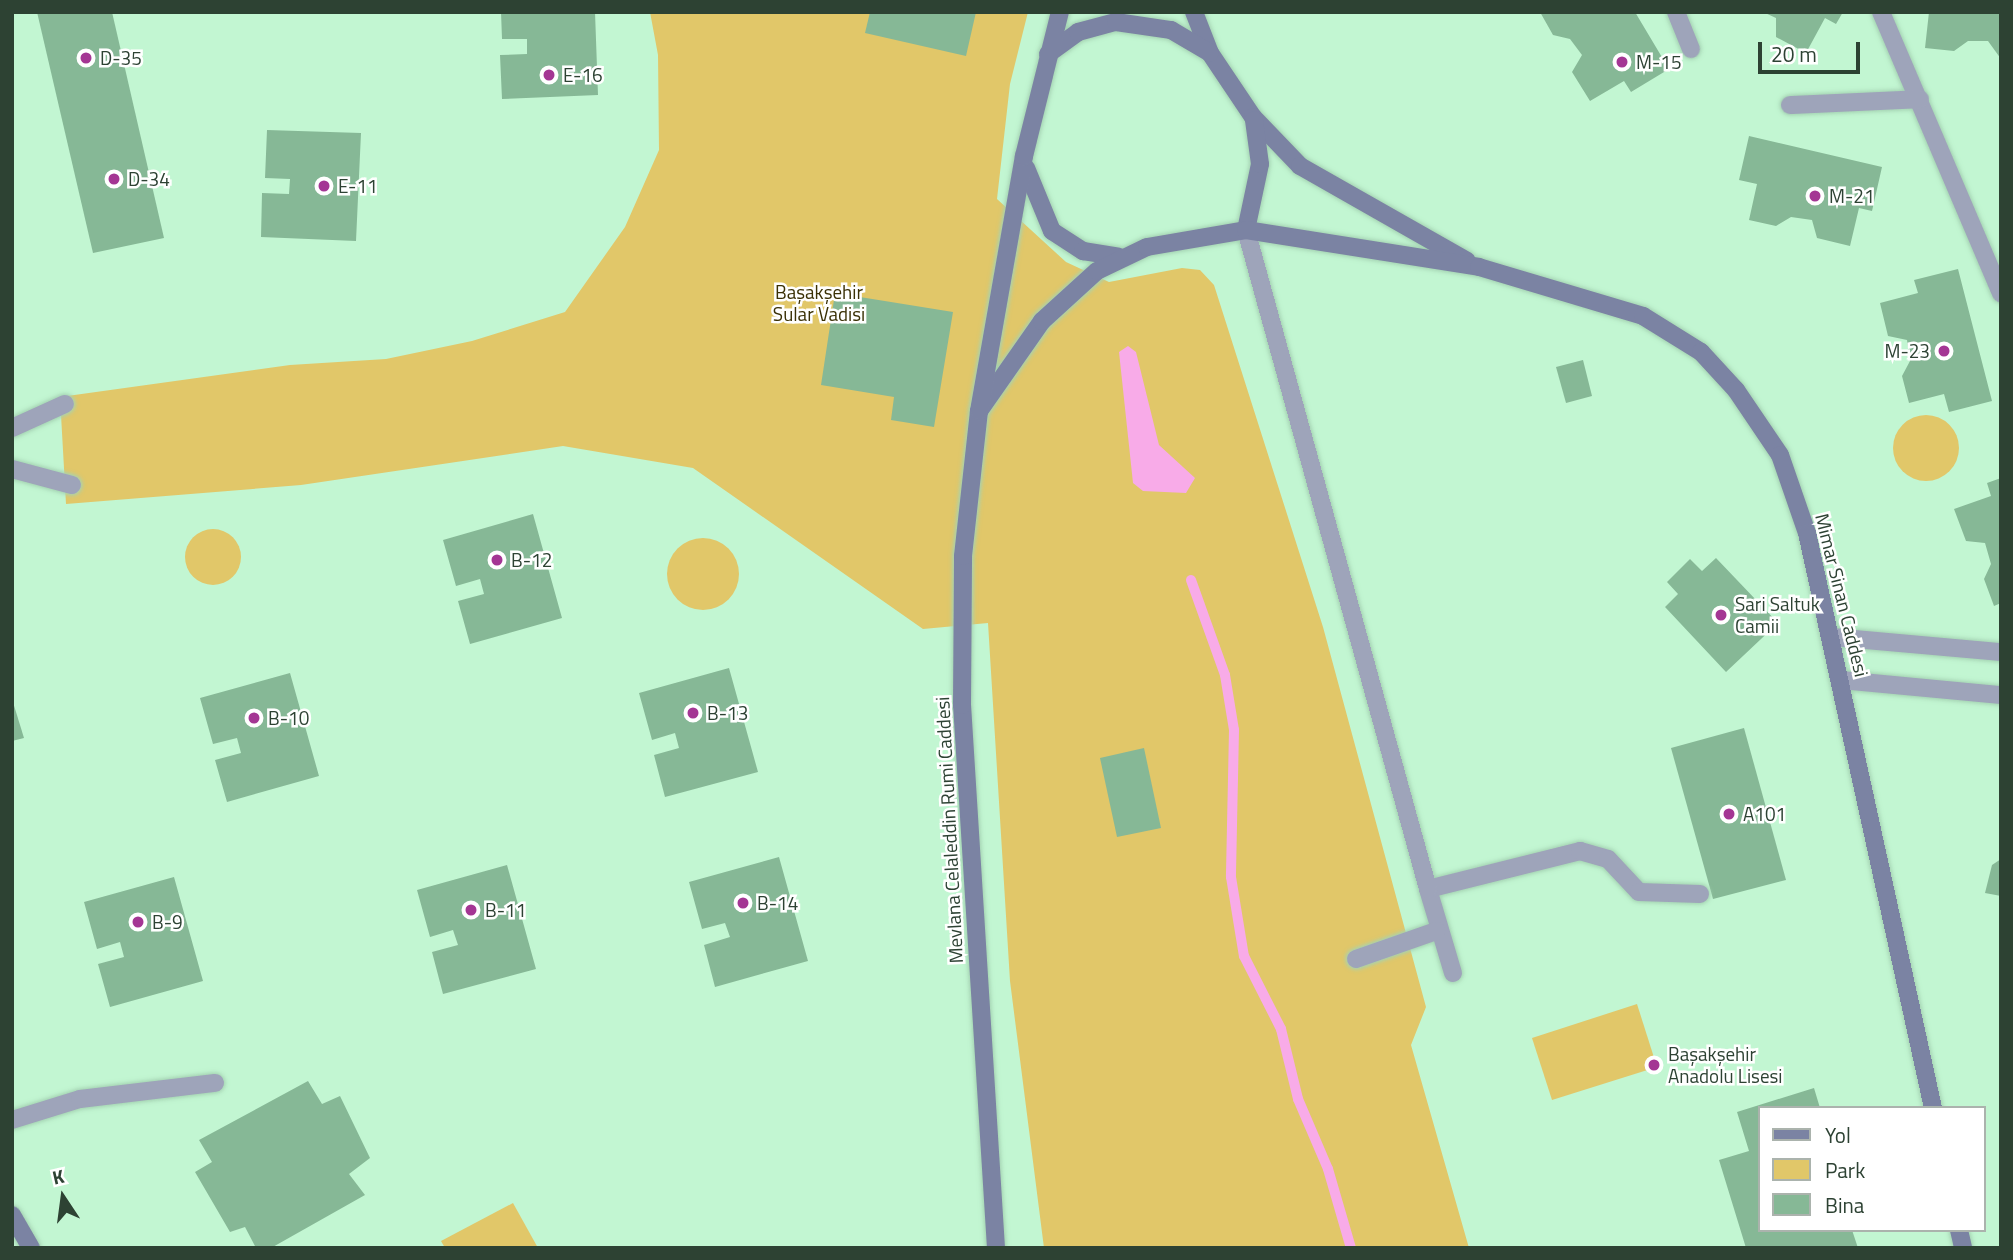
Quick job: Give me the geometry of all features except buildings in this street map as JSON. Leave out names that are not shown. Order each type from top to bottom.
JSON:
[{"type":"street","points":[[1060,12],[1047,55],[1024,156],[1032,197],[1052,231],[1083,251],[1119,257],[1247,230],[1479,267]]},
{"type":"street","points":[[1194,12],[1210,53],[1253,117],[1333,189],[1479,267]]},
{"type":"street","points":[[1676,12],[1691,49]]},
{"type":"street","points":[[1881,12],[2001,294]]},
{"type":"street","points":[[1047,55],[1078,32],[1116,22],[1171,30],[1210,53]]},
{"type":"street","points":[[1790,105],[1920,99]]},
{"type":"street","points":[[1253,117],[1260,164],[1247,230],[1428,890],[1436,931],[1453,973]]},
{"type":"street","name":"Mevlana Celaleddin Rumi Caddesi","points":[[996,1248],[962,705],[963,556],[979,411],[1024,156]]},
{"type":"street","points":[[979,411],[1042,321],[1119,257]]},
{"type":"street","name":"Mimar Sinan Caddesi","points":[[1479,267],[1643,316],[1701,352],[1736,390],[1780,455],[1807,533],[1832,638],[1933,1106]]},
{"type":"street","points":[[12,428],[65,404]]},
{"type":"street","points":[[12,469],[72,485]]},
{"type":"street","points":[[1832,638],[2001,652]]},
{"type":"street","points":[[1841,680],[2001,695]]},
{"type":"street","points":[[1428,890],[1580,851],[1608,859],[1639,892],[1700,894]]},
{"type":"street","points":[[1356,959],[1436,931]]},
{"type":"street","points":[[12,1120],[80,1099],[215,1083]]},
{"type":"street","points":[[12,1215],[31,1248]]},
{"type":"green space","name":"Başakşehir Sular Vadisi","points":[[650,12],[1028,12],[1010,84],[997,199],[1066,262],[1109,282],[1182,268],[1200,270],[1214,285],[1323,627],[1426,1007],[1411,1045],[1469,1248],[1044,1248],[1010,981],[988,623],[923,629],[693,468],[563,446],[301,485],[66,504],[60,397],[290,365],[386,359],[472,341],[565,312],[625,227],[659,150],[658,55]]},
{"type":"green space","points":[[1926,415],[1939,418],[1949,425],[1956,435],[1959,448],[1956,461],[1949,471],[1939,478],[1926,481],[1913,478],[1903,471],[1896,461],[1893,448],[1896,435],[1903,425],[1913,418]]},
{"type":"green space","points":[[207,529],[219,529],[229,533],[237,541],[241,557],[237,573],[229,581],[219,585],[207,585],[197,581],[189,573],[185,563],[185,551],[189,541],[197,533]]},
{"type":"green space","points":[[703,538],[717,541],[729,548],[736,560],[739,574],[736,588],[729,600],[717,607],[703,610],[689,607],[677,600],[670,588],[667,574],[670,560],[677,548],[689,541]]},
{"type":"green space","points":[[1637,1004],[1657,1067],[1552,1100],[1532,1038]]},
{"type":"green space","points":[[513,1203],[538,1248],[445,1248],[441,1241]]},
{"type":"shaded area","points":[[1128,346],[1136,352],[1159,445],[1195,478],[1186,493],[1143,491],[1133,483],[1119,352]]},
{"type":"waterway","points":[[1191,580],[1225,675],[1234,730],[1231,877],[1244,956],[1281,1029],[1298,1099],[1328,1169],[1351,1248]]},
{"type":"place","name":"D-35","points":[[86,58]]},
{"type":"place","name":"M-15","points":[[1622,62]]},
{"type":"place","name":"E-16","points":[[549,75]]},
{"type":"place","name":"D-34","points":[[114,179]]},
{"type":"place","name":"E-11","points":[[324,186]]},
{"type":"place","name":"M-21","points":[[1815,196]]},
{"type":"place","name":"M-23","points":[[1944,351]]},
{"type":"place","name":"B-12","points":[[497,560]]},
{"type":"place","name":"Sari Saltuk Camii","points":[[1721,615]]},
{"type":"place","name":"B-13","points":[[693,713]]},
{"type":"place","name":"B-10","points":[[254,718]]},
{"type":"place","name":"A101","points":[[1729,814]]},
{"type":"place","name":"B-14","points":[[743,903]]},
{"type":"place","name":"B-11","points":[[471,910]]},
{"type":"place","name":"B-9","points":[[138,922]]},
{"type":"place","name":"Başakşehir Anadolu Lisesi","points":[[1654,1065]]}]
